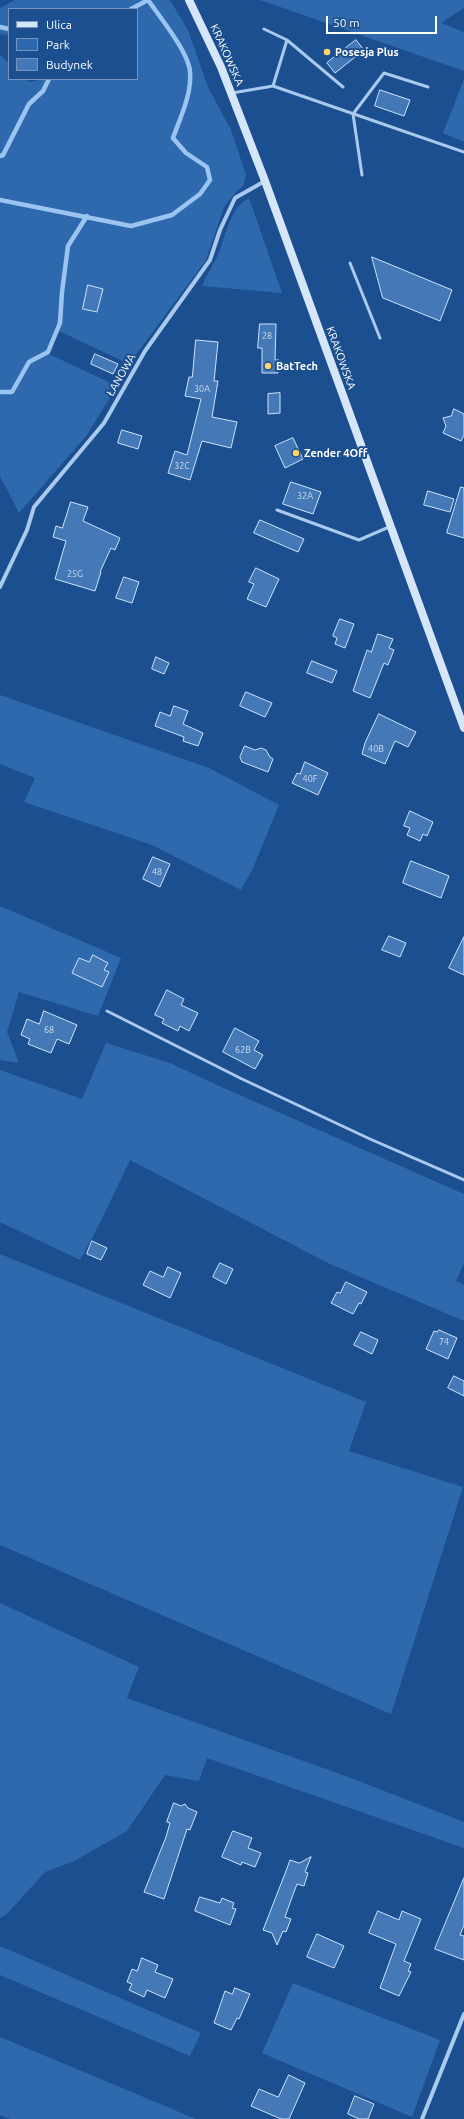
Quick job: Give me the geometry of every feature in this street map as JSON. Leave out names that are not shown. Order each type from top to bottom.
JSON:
[{"type":"main road","name":"KRAKOWSKA","points":[[189,0],[232,93],[464,728]]},
{"type":"street","name":"ŁANOWA","points":[[0,587],[27,530],[34,507],[104,423],[145,351],[210,260],[220,230],[235,198],[265,181]]},
{"type":"street","points":[[422,2119],[464,2014]]},
{"type":"lane","points":[[264,29],[287,40],[343,87]]},
{"type":"lane","points":[[273,86],[287,40]]},
{"type":"lane","points":[[362,175],[353,114],[384,73],[428,87]]},
{"type":"lane","points":[[232,93],[273,86],[464,152]]},
{"type":"lane","points":[[350,263],[380,338]]},
{"type":"lane","points":[[277,510],[359,540],[391,526]]},
{"type":"lane","points":[[108,1011],[242,1079],[363,1136],[464,1180]]},
{"type":"green space","points":[[15,0],[170,0],[188,30],[208,87],[231,130],[246,175],[243,186],[235,193],[224,207],[206,260],[129,364],[59,331],[49,354],[117,386],[87,435],[19,513],[0,476],[0,55],[8,62],[8,80],[26,80],[29,82],[39,80],[138,80],[138,8],[8,8],[8,35],[0,34],[0,8]]},
{"type":"green space","points":[[260,0],[464,0],[464,8],[441,23],[464,32],[464,71]]},
{"type":"green space","points":[[464,79],[464,142],[443,133]]},
{"type":"green space","points":[[249,198],[282,293],[202,286],[218,255],[233,215],[237,208]]},
{"type":"green space","points":[[0,695],[209,768],[279,805],[253,868],[241,890],[152,845],[24,802],[35,778],[0,764]]},
{"type":"green space","points":[[0,906],[121,958],[98,1016],[19,992],[7,1032],[19,1063],[0,1060]]},
{"type":"green space","points":[[106,1043],[170,1063],[464,1194],[464,1263],[456,1281],[464,1285],[464,1321],[330,1264],[130,1160],[100,1223],[80,1260],[0,1222],[0,1070],[82,1099]]},
{"type":"green space","points":[[0,1254],[366,1402],[349,1451],[463,1487],[391,1714],[0,1545]]},
{"type":"green space","points":[[0,1603],[139,1667],[127,1698],[351,1778],[464,1822],[464,1848],[207,1758],[199,1781],[165,1775],[127,1831],[74,1861],[45,1872],[7,1914],[0,1918]]},
{"type":"green space","points":[[0,1946],[201,2033],[190,2056],[0,1975]]},
{"type":"green space","points":[[293,1983],[440,2040],[412,2117],[262,2053]]},
{"type":"green space","points":[[0,2037],[196,2119],[10,2119],[0,2115]]},
{"type":"building","points":[[356,40],[364,50],[335,73],[327,63]]},
{"type":"building","points":[[380,90],[410,100],[404,116],[375,106]]},
{"type":"building","points":[[372,257],[452,290],[440,321],[383,298]]},
{"type":"building","points":[[88,285],[103,289],[97,312],[83,309]]},
{"type":"building","points":[[260,324],[276,324],[275,360],[279,360],[278,373],[262,373],[262,348],[258,348]]},
{"type":"building","points":[[196,340],[218,342],[214,381],[218,381],[212,417],[237,422],[231,448],[202,441],[190,480],[168,473],[175,451],[187,455],[201,399],[185,396],[189,377],[192,377]]},
{"type":"building","points":[[95,354],[118,364],[113,374],[91,364]]},
{"type":"building","points":[[280,393],[280,413],[268,414],[268,394]]},
{"type":"building","points":[[454,409],[464,414],[464,435],[461,441],[443,433],[446,426],[443,418],[451,416]]},
{"type":"building","points":[[122,430],[142,436],[138,449],[118,443]]},
{"type":"building","points":[[293,438],[303,459],[285,468],[275,446]]},
{"type":"building","points":[[291,482],[321,492],[313,514],[283,504]]},
{"type":"building","points":[[461,487],[464,488],[464,538],[447,533]]},
{"type":"building","points":[[428,491],[454,499],[450,512],[424,505]]},
{"type":"building","points":[[71,502],[88,507],[83,521],[120,538],[115,550],[111,548],[100,572],[95,591],[55,579],[66,541],[53,537],[56,526],[62,528]]},
{"type":"building","points":[[260,520],[304,539],[298,552],[254,533]]},
{"type":"building","points":[[256,568],[279,579],[266,607],[247,599],[254,584],[249,582]]},
{"type":"building","points":[[124,577],[139,582],[132,603],[116,598]]},
{"type":"building","points":[[340,619],[354,624],[345,648],[335,644],[337,638],[333,636]]},
{"type":"building","points":[[378,634],[393,639],[389,648],[394,650],[388,665],[384,663],[370,698],[353,691],[367,650],[371,652]]},
{"type":"building","points":[[156,657],[169,663],[164,674],[152,669]]},
{"type":"building","points":[[312,661],[337,671],[332,683],[307,673]]},
{"type":"building","points":[[246,692],[272,703],[265,717],[240,706]]},
{"type":"building","points":[[174,706],[188,711],[183,724],[203,733],[198,746],[183,741],[184,737],[155,726],[160,712],[170,716]]},
{"type":"building","points":[[379,714],[416,732],[408,747],[395,741],[385,764],[362,754],[365,743]]},
{"type":"building","points":[[245,746],[255,750],[261,748],[266,750],[273,759],[268,772],[242,762],[240,757]]},
{"type":"building","points":[[305,762],[328,773],[318,795],[292,783],[297,773],[300,774]]},
{"type":"building","points":[[410,811],[433,822],[427,836],[423,834],[420,841],[407,835],[410,828],[404,826]]},
{"type":"building","points":[[153,857],[170,864],[160,887],[143,879]]},
{"type":"building","points":[[411,861],[449,876],[441,898],[403,883]]},
{"type":"building","points":[[389,936],[406,943],[400,957],[382,950]]},
{"type":"building","points":[[464,937],[464,975],[449,968]]},
{"type":"building","points":[[93,955],[108,963],[104,970],[109,972],[102,987],[72,973],[79,958],[89,962]]},
{"type":"building","points":[[167,990],[184,999],[181,1005],[198,1013],[189,1031],[180,1026],[178,1031],[162,1023],[164,1019],[155,1015]]},
{"type":"building","points":[[44,1011],[77,1025],[69,1044],[57,1039],[51,1053],[28,1044],[30,1039],[21,1035],[27,1019],[39,1024]]},
{"type":"building","points":[[235,1028],[259,1041],[254,1050],[263,1055],[255,1069],[223,1052]]},
{"type":"building","points":[[92,1241],[107,1248],[101,1260],[87,1254]]},
{"type":"building","points":[[220,1263],[233,1269],[226,1284],[213,1277]]},
{"type":"building","points":[[168,1267],[181,1273],[170,1298],[143,1285],[150,1271],[163,1277]]},
{"type":"building","points":[[346,1282],[367,1292],[361,1304],[359,1303],[353,1314],[331,1303],[337,1292],[340,1293]]},
{"type":"building","points":[[439,1330],[457,1338],[448,1359],[426,1349],[434,1331],[437,1332]]},
{"type":"building","points":[[361,1332],[378,1340],[372,1354],[354,1345]]},
{"type":"building","points":[[454,1376],[464,1381],[464,1396],[448,1388]]},
{"type":"building","points":[[174,1803],[181,1806],[185,1804],[188,1808],[197,1812],[190,1830],[187,1829],[164,1899],[144,1892],[166,1837],[170,1823],[167,1822]]},
{"type":"building","points":[[233,1831],[252,1838],[248,1848],[261,1853],[255,1867],[242,1862],[241,1865],[222,1857]]},
{"type":"building","points":[[311,1857],[305,1872],[308,1873],[304,1886],[297,1884],[285,1917],[291,1919],[286,1932],[283,1931],[277,1945],[272,1933],[263,1930],[290,1860],[299,1863]]},
{"type":"building","points":[[464,1878],[464,1925],[460,1935],[464,1936],[464,1960],[435,1949]]},
{"type":"building","points":[[200,1897],[220,1903],[222,1898],[234,1903],[232,1908],[236,1909],[230,1925],[195,1911]]},
{"type":"building","points":[[378,1911],[399,1920],[402,1911],[421,1919],[404,1961],[411,1964],[408,1971],[411,1972],[399,1996],[380,1988],[396,1944],[369,1933]]},
{"type":"building","points":[[317,1934],[344,1946],[334,1968],[307,1957]]},
{"type":"building","points":[[142,1958],[158,1965],[155,1972],[173,1979],[165,1998],[147,1990],[144,1997],[129,1990],[132,1984],[127,1982],[132,1969],[137,1971]]},
{"type":"building","points":[[235,1988],[250,1994],[239,2019],[237,2018],[231,2030],[214,2023],[225,1991],[232,1994]]},
{"type":"building","points":[[289,2075],[305,2083],[289,2119],[281,2119],[251,2106],[259,2089],[278,2097]]},
{"type":"building","points":[[355,2096],[374,2104],[368,2119],[359,2119],[348,2114]]},
{"type":"waterway","points":[[133,8],[148,0]]},
{"type":"waterway","points":[[0,200],[131,226],[172,215],[200,194],[210,180],[207,167],[186,153],[173,138],[185,106],[189,89],[190,72],[188,64],[185,55],[173,35],[148,0]]},
{"type":"waterway","points":[[0,27],[8,29]]},
{"type":"waterway","points":[[0,156],[3,155],[29,104],[43,91],[48,80]]},
{"type":"waterway","points":[[0,392],[12,392],[29,362],[48,352],[60,323],[62,292],[68,246],[87,216]]},
{"type":"place","name":"Posesja Plus","points":[[327,52]]},
{"type":"place","name":"BatTech","points":[[268,366]]},
{"type":"place","name":"Zender 4Off","points":[[296,453]]}]
